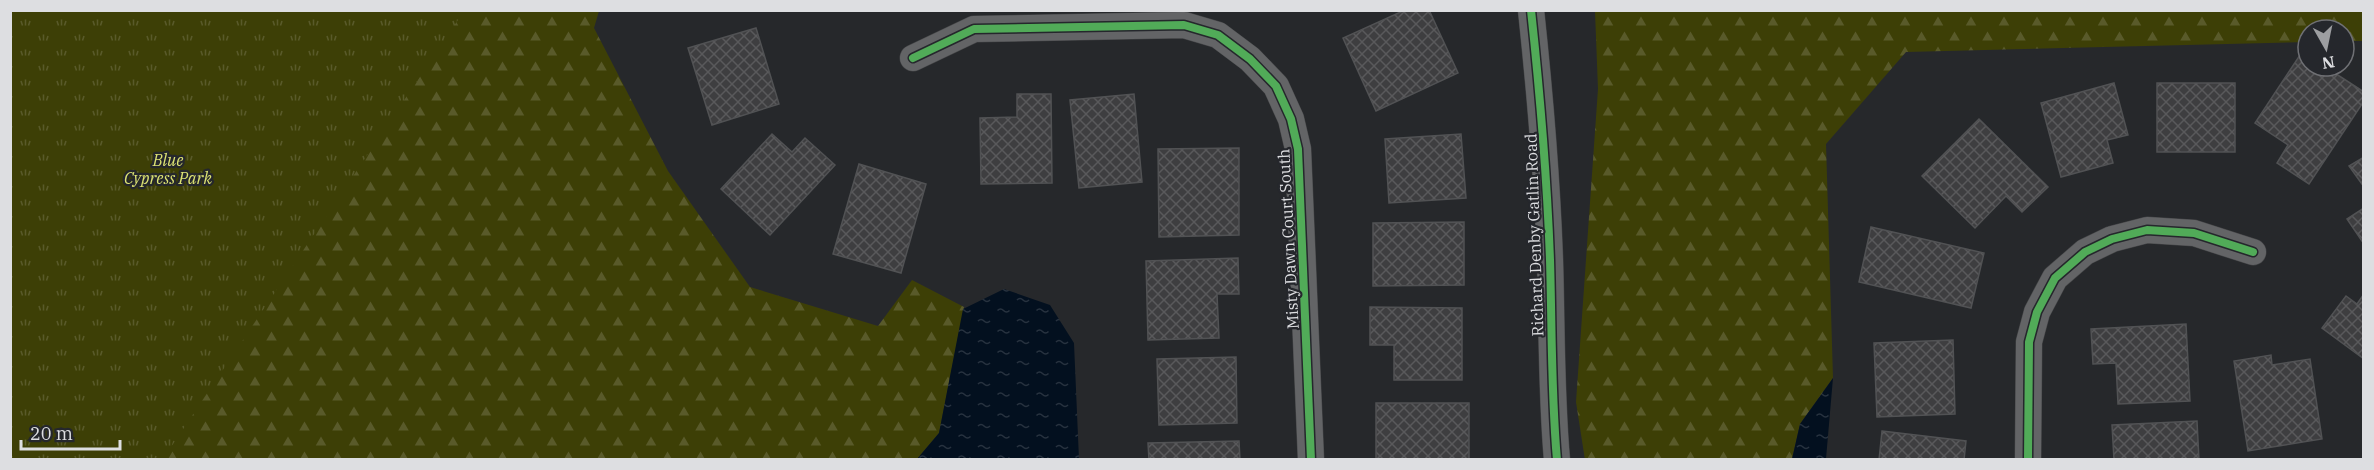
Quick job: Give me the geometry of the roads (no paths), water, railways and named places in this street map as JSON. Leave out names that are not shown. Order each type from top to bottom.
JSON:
[{"type":"street","name":"Richard Denby Gatlin Road","points":[[1532,10],[1544,130],[1550,261],[1553,422],[1557,459]]},
{"type":"street","name":"Misty Dawn Court South","points":[[913,58],[974,29],[1184,25],[1218,35],[1250,59],[1276,86],[1291,119],[1298,149],[1311,459]]},
{"type":"street","points":[[2028,459],[2029,342],[2037,312],[2055,278],[2085,252],[2112,239],[2147,230],[2194,233],[2253,252]]},
{"type":"water","points":[[1004,289],[1050,305],[1074,343],[1079,459],[917,459],[939,433],[963,309]]},
{"type":"water","points":[[1833,378],[1826,459],[1792,459],[1800,424]]},
{"type":"park label","name":"Blue Cypress Park","points":[[168,169]]}]
